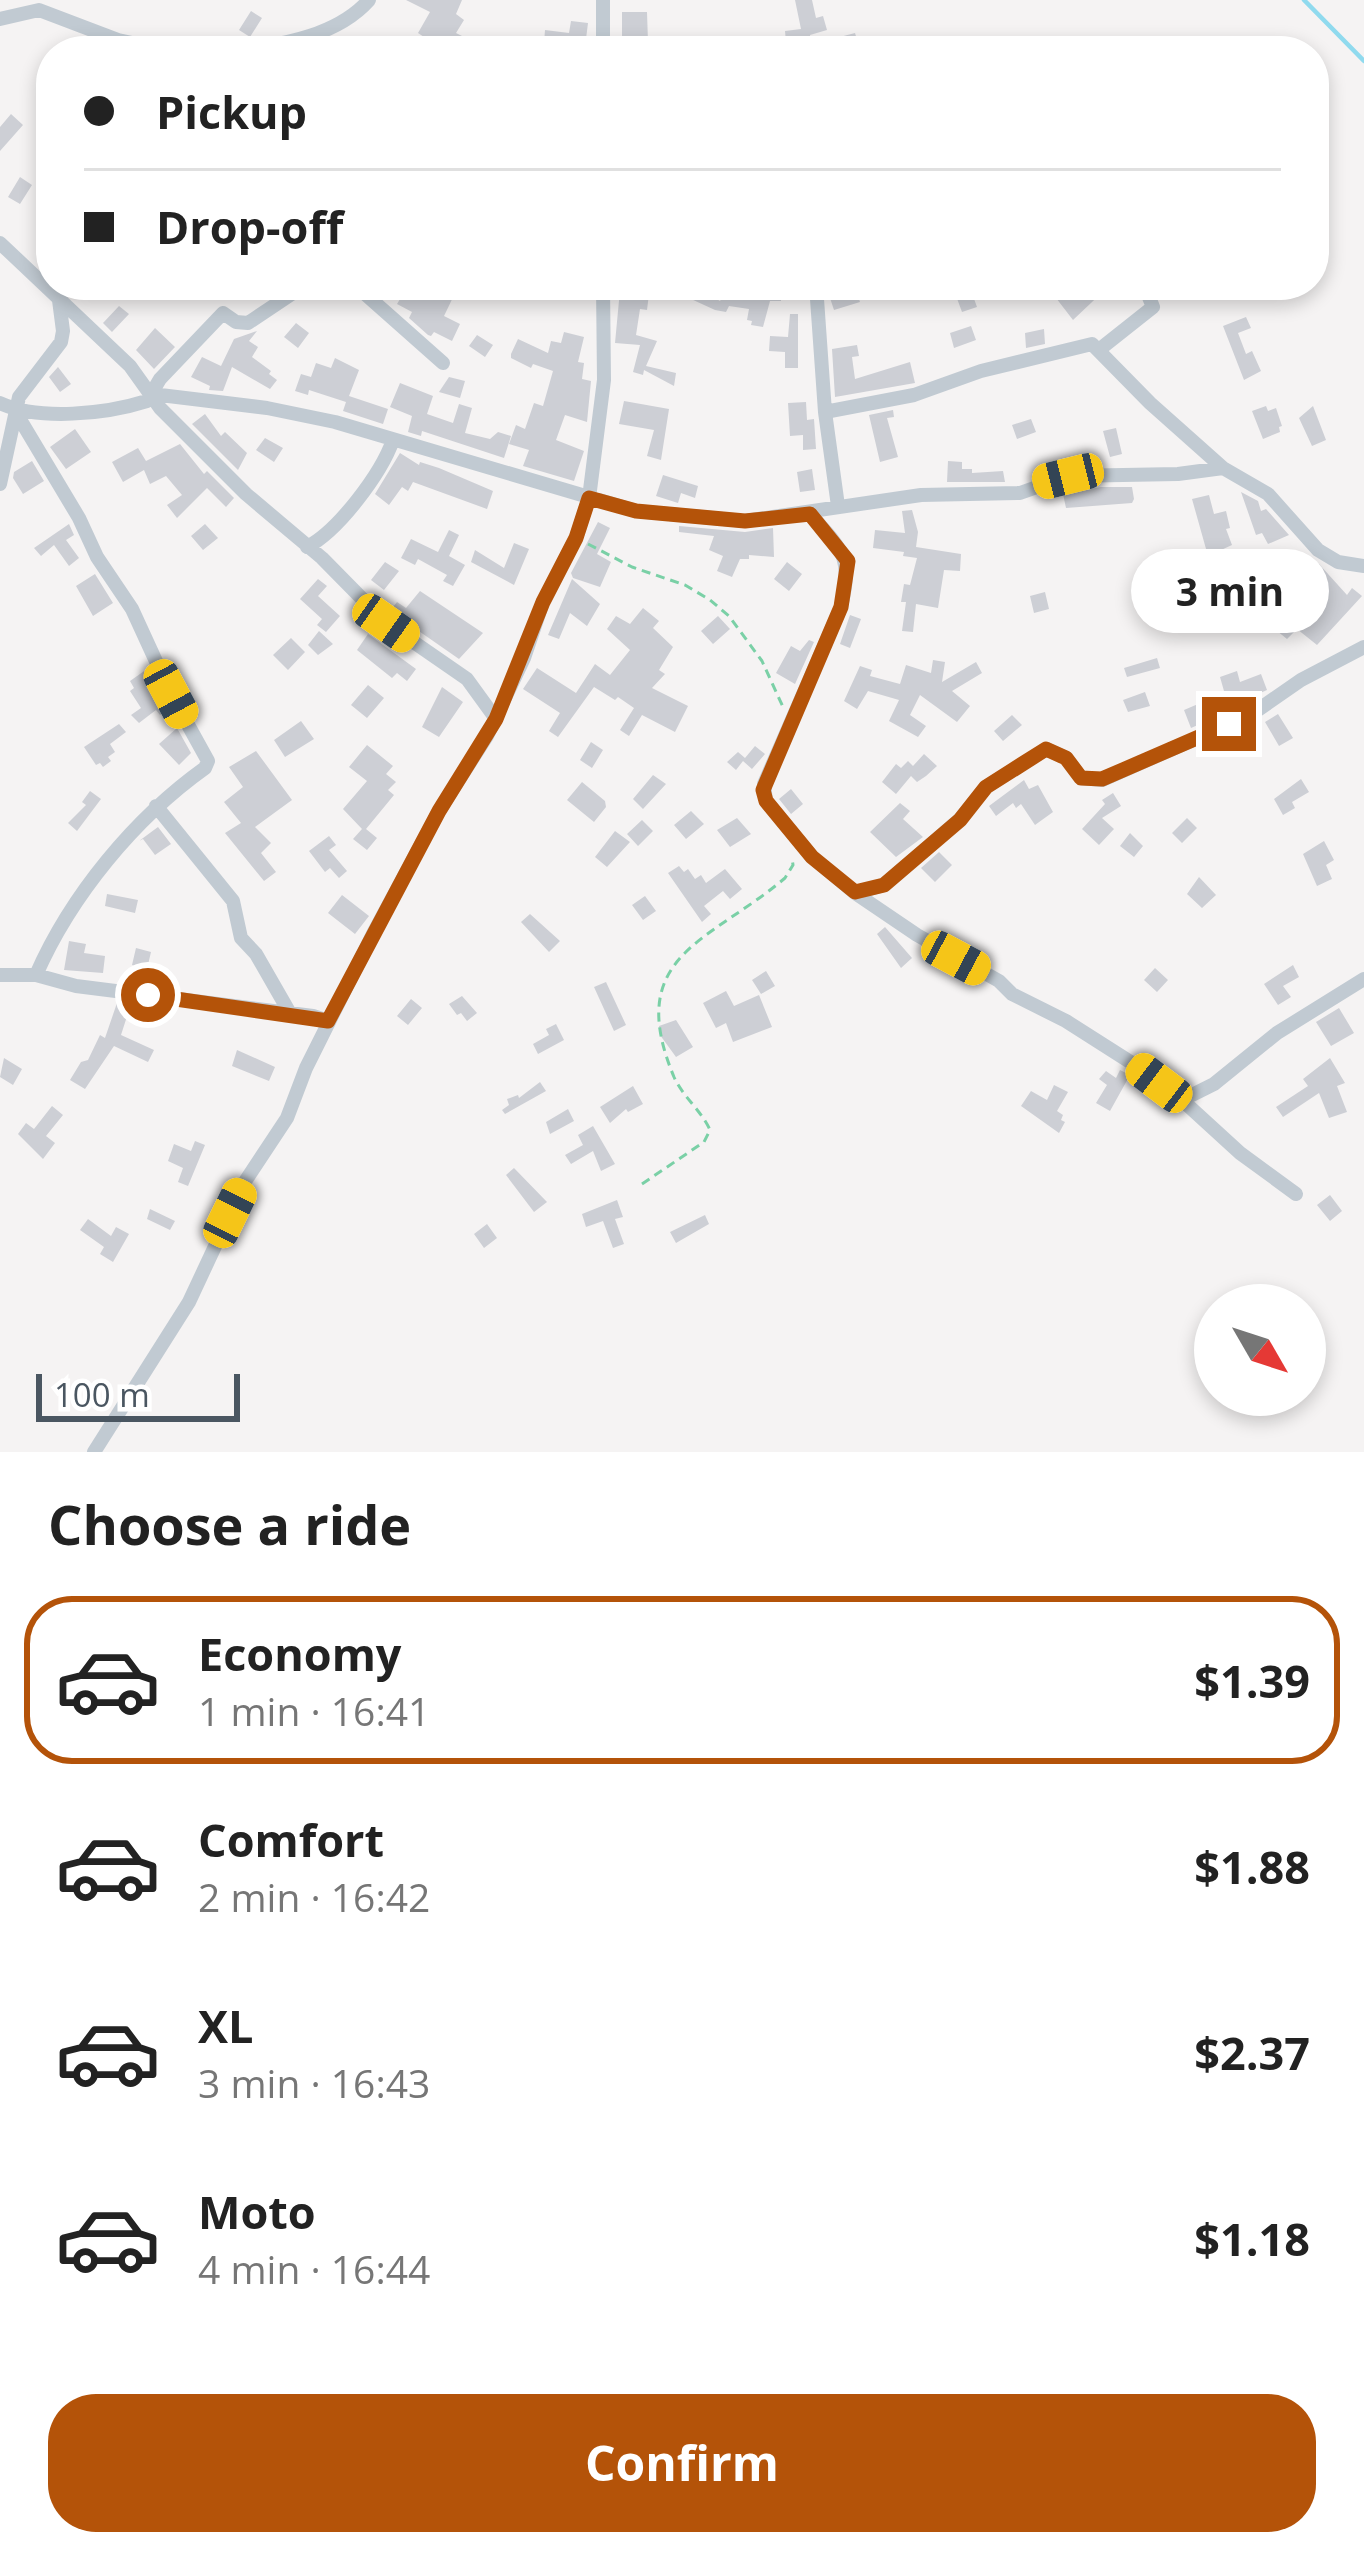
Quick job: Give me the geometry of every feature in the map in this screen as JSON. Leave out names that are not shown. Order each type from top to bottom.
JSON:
[{"type":"street","points":[[305,36],[336,26],[369,0]]},
{"type":"street","points":[[603,0],[603,36]]},
{"type":"street","points":[[3,12],[39,10],[107,36]]},
{"type":"street","points":[[0,243],[36,278]]},
{"type":"street","points":[[59,300],[130,366],[160,409],[246,494],[386,623],[467,679],[496,719]]},
{"type":"street","points":[[0,484],[21,393],[61,342],[59,300]]},
{"type":"street","points":[[0,403],[15,411],[120,407],[147,401],[160,379],[223,313],[236,322],[248,322],[282,300]]},
{"type":"street","points":[[372,300],[443,363]]},
{"type":"street","points":[[94,1452],[189,1301],[246,1180],[287,1118],[328,1021],[439,811],[496,719],[543,602],[576,538],[589,498],[604,380],[603,300]]},
{"type":"street","points":[[818,300],[825,412],[838,506]]},
{"type":"street","points":[[1100,350],[1153,307],[1150,300]]},
{"type":"street","points":[[825,412],[914,395],[956,379],[1092,344],[1223,468],[1268,494],[1326,556],[1364,566]]},
{"type":"street","points":[[152,394],[335,422],[636,511],[745,521],[921,495],[1020,493],[1068,476],[1178,474],[1223,468]]},
{"type":"street","points":[[15,411],[97,557],[132,608],[161,675],[208,761],[206,768],[156,806],[101,870],[46,951],[36,975]]},
{"type":"street","points":[[307,547],[326,537],[344,511],[369,488],[393,440]]},
{"type":"street","points":[[810,514],[848,561],[848,577],[841,607],[764,784],[764,795],[812,857],[855,892],[917,935],[999,981],[1012,994],[1107,1047],[1182,1100],[1240,1154],[1296,1194]]},
{"type":"street","points":[[855,892],[884,885],[960,820],[986,787],[1046,749],[1066,758],[1081,778],[1102,779],[1252,714],[1301,680],[1364,647]]},
{"type":"street","points":[[156,806],[233,901],[242,938],[291,1015]]},
{"type":"street","points":[[0,975],[36,975],[76,986],[328,1021]]},
{"type":"street","points":[[1182,1100],[1214,1084],[1277,1033],[1364,979]]},
{"type":"path","points":[[576,538],[710,600],[729,616],[762,661],[778,701],[792,719]]},
{"type":"path","points":[[642,1184],[704,1142],[710,1130],[676,1083],[659,1036],[657,1018],[666,979],[680,953],[695,940],[785,878],[793,865],[791,852]]},
{"type":"building","points":[[406,0],[462,0],[456,14],[464,20],[456,33],[462,36],[418,33],[430,12]]},
{"type":"building","points":[[795,0],[812,0],[816,18],[823,16],[827,30],[785,36],[785,31],[801,29]]},
{"type":"building","points":[[251,11],[262,18],[251,36],[239,30]]},
{"type":"building","points":[[622,12],[647,12],[648,36],[622,36]]},
{"type":"building","points":[[571,21],[588,23],[586,36],[545,36],[545,30],[569,33]]},
{"type":"building","points":[[11,114],[23,125],[0,151],[0,127]]},
{"type":"building","points":[[20,177],[32,185],[20,204],[8,197]]},
{"type":"building","points":[[399,300],[452,300],[444,316],[460,324],[452,341],[434,332],[428,335],[409,318],[412,312],[397,304]]},
{"type":"building","points":[[619,300],[648,300],[647,310],[640,309],[636,335],[657,341],[646,366],[676,373],[674,386],[644,370],[643,375],[633,372],[640,345],[615,343]]},
{"type":"building","points":[[693,300],[781,300],[770,301],[763,327],[747,320],[749,309],[715,310]]},
{"type":"building","points":[[831,300],[859,300],[860,302],[834,310]]},
{"type":"building","points":[[958,300],[974,300],[977,307],[962,312]]},
{"type":"building","points":[[1058,300],[1094,300],[1073,320]]},
{"type":"building","points":[[119,306],[129,314],[112,332],[103,323]]},
{"type":"building","points":[[790,314],[798,314],[798,368],[785,368],[785,352],[769,351],[770,336],[788,337]]},
{"type":"building","points":[[1246,317],[1251,328],[1238,333],[1246,354],[1252,351],[1261,371],[1244,380],[1223,326]]},
{"type":"building","points":[[296,323],[309,333],[298,348],[284,337]]},
{"type":"building","points":[[971,326],[976,340],[954,348],[950,333]]},
{"type":"building","points":[[155,328],[175,347],[154,369],[136,350]]},
{"type":"building","points":[[1044,329],[1045,344],[1026,348],[1025,333]]},
{"type":"building","points":[[257,331],[249,341],[258,347],[252,357],[277,380],[270,389],[232,367],[223,391],[209,390],[210,386],[191,377],[202,357],[221,366],[234,339]]},
{"type":"building","points":[[564,332],[584,337],[578,362],[584,363],[582,379],[591,381],[587,422],[565,415],[556,440],[584,451],[574,481],[523,466],[529,450],[509,444],[516,425],[525,429],[534,403],[543,406],[553,371],[533,364],[531,368],[511,358],[518,339],[548,353],[551,341],[561,343]]},
{"type":"building","points":[[477,335],[493,345],[485,357],[469,346]]},
{"type":"building","points":[[857,345],[859,356],[852,357],[855,379],[910,362],[915,383],[835,397],[832,349]]},
{"type":"building","points":[[335,358],[359,370],[349,396],[388,409],[383,424],[343,411],[346,402],[309,390],[308,395],[295,391],[301,374],[311,377],[316,363],[331,368]]},
{"type":"building","points":[[58,367],[71,384],[60,392],[49,377]]},
{"type":"building","points":[[449,377],[465,381],[460,398],[439,392]]},
{"type":"building","points":[[400,383],[433,396],[427,414],[453,423],[459,404],[472,408],[465,433],[490,439],[498,432],[511,436],[504,458],[422,431],[421,436],[408,432],[412,416],[390,407]]},
{"type":"building","points":[[624,401],[669,409],[661,460],[647,456],[654,430],[619,424]]},
{"type":"building","points":[[806,402],[807,420],[814,419],[816,449],[803,450],[803,435],[790,436],[788,403]]},
{"type":"building","points":[[1266,406],[1268,411],[1276,408],[1282,426],[1280,432],[1263,439],[1252,411]]},
{"type":"building","points":[[1313,406],[1326,440],[1312,446],[1299,418]]},
{"type":"building","points":[[893,410],[894,417],[887,418],[898,457],[880,462],[869,415]]},
{"type":"building","points":[[205,414],[221,436],[225,432],[247,453],[238,470],[192,424]]},
{"type":"building","points":[[1031,419],[1036,432],[1017,439],[1012,425]]},
{"type":"building","points":[[1116,428],[1122,454],[1110,457],[1103,431]]},
{"type":"building","points":[[75,429],[91,452],[66,469],[50,447]]},
{"type":"building","points":[[265,438],[283,448],[274,462],[256,450]]},
{"type":"building","points":[[180,444],[204,474],[207,471],[234,498],[226,507],[207,488],[177,518],[167,505],[182,495],[166,476],[150,484],[144,470],[123,482],[112,462],[138,448],[146,461]]},
{"type":"building","points":[[400,453],[419,465],[439,468],[493,491],[487,509],[413,482],[408,491],[402,487],[389,505],[375,494]]},
{"type":"building","points":[[32,461],[44,481],[23,494],[14,472]]},
{"type":"building","points":[[948,461],[962,462],[962,469],[972,469],[972,473],[1003,471],[1005,482],[947,482]]},
{"type":"building","points":[[812,469],[815,490],[800,492],[797,472]]},
{"type":"building","points":[[663,475],[698,486],[695,498],[681,493],[678,503],[656,496]]},
{"type":"building","points":[[1132,487],[1134,499],[1132,503],[1066,508],[1063,494]]},
{"type":"building","points":[[1241,492],[1258,501],[1261,511],[1266,509],[1289,535],[1268,544],[1262,533],[1256,535]]},
{"type":"building","points":[[1209,495],[1214,514],[1226,511],[1232,545],[1208,556],[1192,499]]},
{"type":"building","points":[[912,510],[918,532],[916,547],[961,554],[960,571],[944,570],[938,608],[916,604],[913,632],[902,631],[906,602],[901,602],[917,558],[873,548],[875,530],[905,533],[902,511]]},
{"type":"building","points":[[598,522],[610,528],[597,554],[611,562],[600,587],[573,578],[571,573]]},
{"type":"building","points":[[69,524],[74,535],[66,540],[79,558],[69,566],[54,545],[41,556],[34,548]]},
{"type":"building","points":[[205,524],[218,538],[203,550],[191,536]]},
{"type":"building","points":[[679,526],[745,532],[773,528],[774,557],[740,559],[732,577],[717,571],[723,556],[709,550],[714,536],[679,532]]},
{"type":"building","points":[[449,530],[459,535],[449,556],[465,565],[453,586],[443,581],[447,575],[418,559],[415,565],[401,558],[411,539],[438,552]]},
{"type":"building","points":[[514,543],[529,549],[514,585],[471,562],[475,550],[504,568]]},
{"type":"building","points":[[385,562],[399,571],[384,590],[371,580]]},
{"type":"building","points":[[787,562],[802,574],[789,591],[774,579]]},
{"type":"building","points":[[1319,564],[1347,595],[1352,588],[1362,596],[1317,645],[1297,629],[1287,639],[1266,622],[1287,602],[1293,608],[1319,578],[1313,570]]},
{"type":"building","points":[[95,574],[113,603],[93,616],[76,586]]},
{"type":"building","points":[[318,579],[327,586],[318,596],[340,616],[326,632],[317,625],[322,619],[300,599]]},
{"type":"building","points":[[572,579],[600,604],[587,626],[570,613],[559,639],[548,635]]},
{"type":"building","points":[[420,591],[483,633],[459,659],[390,611],[397,602],[406,608]]},
{"type":"building","points":[[1045,592],[1049,609],[1034,613],[1030,596]]},
{"type":"building","points":[[643,608],[659,621],[653,628],[673,647],[659,670],[665,674],[652,688],[688,706],[675,732],[642,715],[629,736],[620,730],[634,708],[594,687],[558,737],[549,731],[560,713],[523,689],[537,668],[576,693],[595,664],[610,675],[630,650],[607,629],[616,616],[630,624]]},
{"type":"building","points":[[850,615],[861,619],[850,648],[840,644]]},
{"type":"building","points":[[718,616],[730,629],[713,644],[701,631]]},
{"type":"building","points":[[319,631],[333,644],[318,655],[308,645]]},
{"type":"building","points":[[368,634],[416,669],[407,681],[397,673],[392,678],[357,650]]},
{"type":"building","points":[[291,638],[305,652],[288,670],[273,655]]},
{"type":"building","points":[[809,640],[814,642],[795,684],[776,673],[791,646],[800,651]]},
{"type":"building","points":[[1157,658],[1160,668],[1127,677],[1124,668]]},
{"type":"building","points":[[933,660],[945,662],[942,682],[976,662],[982,673],[952,691],[970,706],[957,722],[920,695],[910,715],[926,726],[918,737],[889,721],[899,700],[868,691],[857,709],[844,701],[860,666],[872,670],[870,676],[900,684],[906,665],[931,673]]},
{"type":"building","points":[[147,669],[167,710],[160,715],[156,710],[139,723],[131,715],[141,708],[130,691],[134,688],[130,681]]},
{"type":"building","points":[[1237,671],[1240,682],[1261,674],[1267,690],[1249,698],[1247,692],[1226,698],[1220,677]]},
{"type":"building","points":[[368,685],[384,698],[367,718],[351,705]]},
{"type":"building","points":[[442,687],[463,702],[439,737],[422,727]]},
{"type":"building","points":[[1145,692],[1150,706],[1128,712],[1123,700]]},
{"type":"building","points":[[1224,693],[1230,711],[1191,728],[1184,710]]},
{"type":"building","points":[[1278,714],[1293,738],[1279,746],[1265,722]]},
{"type":"building","points":[[1012,715],[1022,725],[1003,741],[994,731]]},
{"type":"building","points":[[301,721],[314,739],[285,757],[274,740]]},
{"type":"building","points":[[119,724],[126,732],[110,744],[115,752],[108,757],[111,761],[103,767],[96,765],[84,747]]},
{"type":"building","points":[[177,728],[191,753],[179,765],[159,744]]},
{"type":"building","points":[[591,742],[603,750],[592,768],[580,760]]},
{"type":"building","points":[[367,745],[393,766],[386,774],[396,782],[388,790],[394,795],[366,829],[377,838],[367,850],[353,839],[362,829],[343,809],[367,781],[349,767]]},
{"type":"building","points":[[755,746],[765,754],[752,769],[743,761],[736,770],[727,762],[738,752],[745,758]]},
{"type":"building","points":[[256,751],[292,800],[255,827],[271,843],[261,853],[276,872],[264,881],[225,833],[241,823],[224,802],[243,787],[229,767]]},
{"type":"building","points":[[924,754],[937,766],[917,782],[911,776],[896,794],[882,782],[896,764],[901,768],[908,761],[913,766]]},
{"type":"building","points":[[653,775],[666,784],[643,809],[633,799]]},
{"type":"building","points":[[1301,779],[1309,792],[1292,802],[1295,808],[1283,815],[1274,799]]},
{"type":"building","points":[[1024,780],[1029,789],[1038,785],[1053,812],[1035,825],[1021,804],[1016,808],[1013,803],[996,816],[989,806]]},
{"type":"building","points":[[582,782],[605,801],[606,807],[594,822],[567,800]]},
{"type":"building","points":[[791,789],[803,804],[791,814],[779,799]]},
{"type":"building","points":[[90,791],[101,799],[77,831],[68,823],[86,805],[82,802]]},
{"type":"building","points":[[1113,793],[1121,806],[1102,818],[1114,829],[1099,845],[1082,829],[1105,804],[1102,800]]},
{"type":"building","points":[[900,803],[910,811],[903,819],[923,837],[896,857],[870,832]]},
{"type":"building","points":[[691,811],[704,824],[686,839],[674,825]]},
{"type":"building","points":[[737,818],[751,834],[730,847],[717,830]]},
{"type":"building","points":[[1187,818],[1197,828],[1182,843],[1172,833]]},
{"type":"building","points":[[642,820],[653,831],[638,846],[627,834]]},
{"type":"building","points":[[158,827],[171,844],[155,855],[143,839],[139,841]]},
{"type":"building","points":[[615,831],[630,842],[607,867],[595,857]]},
{"type":"building","points":[[1130,833],[1143,846],[1134,857],[1120,846]]},
{"type":"building","points":[[329,836],[336,845],[329,850],[347,871],[339,878],[330,868],[325,872],[309,851]]},
{"type":"building","points":[[1324,841],[1334,860],[1326,865],[1332,879],[1317,886],[1303,854]]},
{"type":"building","points":[[939,852],[952,865],[935,882],[921,868]]},
{"type":"building","points":[[679,866],[695,879],[701,875],[706,883],[725,869],[742,889],[730,899],[723,891],[704,906],[711,914],[702,922],[668,873]]},
{"type":"building","points":[[1199,877],[1216,895],[1202,908],[1187,894]]},
{"type":"building","points":[[107,894],[138,900],[135,913],[105,906]]},
{"type":"building","points":[[342,895],[369,916],[355,934],[328,913]]},
{"type":"building","points":[[645,896],[656,911],[643,920],[632,905]]},
{"type":"building","points":[[530,914],[560,941],[549,952],[521,922]]},
{"type":"building","points":[[885,927],[912,958],[901,968],[877,934]]},
{"type":"building","points":[[69,941],[86,944],[84,953],[105,956],[103,973],[64,970]]},
{"type":"building","points":[[136,948],[151,952],[147,969],[132,965]]},
{"type":"building","points":[[1293,965],[1299,977],[1283,986],[1291,997],[1278,1005],[1264,984]]},
{"type":"building","points":[[1155,968],[1168,980],[1157,992],[1144,980]]},
{"type":"building","points":[[766,971],[775,986],[761,994],[752,980]]},
{"type":"building","points":[[606,982],[626,1025],[614,1031],[594,987]]},
{"type":"building","points":[[726,991],[734,1006],[759,995],[772,1027],[733,1042],[726,1023],[716,1028],[703,1003]]},
{"type":"building","points":[[462,996],[477,1013],[467,1021],[449,1004]]},
{"type":"building","points":[[411,999],[422,1008],[408,1025],[397,1016]]},
{"type":"building","points":[[117,1003],[130,1007],[121,1035],[154,1050],[148,1062],[114,1046],[85,1089],[70,1080],[81,1062],[88,1060],[100,1035],[105,1038]]},
{"type":"building","points":[[1339,1008],[1354,1033],[1331,1046],[1316,1022]]},
{"type":"building","points":[[676,1020],[693,1047],[676,1057],[659,1026]]},
{"type":"building","points":[[556,1024],[564,1040],[538,1054],[533,1044],[549,1035],[546,1029]]},
{"type":"building","points":[[237,1050],[275,1067],[269,1081],[232,1066]]},
{"type":"building","points":[[4,1058],[22,1069],[13,1085],[0,1077]]},
{"type":"building","points":[[1330,1058],[1345,1083],[1337,1086],[1347,1112],[1329,1118],[1319,1093],[1283,1117],[1276,1107],[1308,1086],[1303,1079]]},
{"type":"building","points":[[1120,1070],[1130,1075],[1110,1111],[1096,1103],[1107,1085],[1099,1079],[1106,1071],[1116,1078]]},
{"type":"building","points":[[540,1082],[546,1091],[505,1114],[507,1099],[519,1098]]},
{"type":"building","points":[[1054,1085],[1068,1092],[1057,1111],[1065,1122],[1059,1133],[1021,1106],[1031,1091],[1047,1100]]},
{"type":"building","points":[[633,1086],[643,1104],[626,1109],[610,1123],[600,1107]]},
{"type":"building","points":[[52,1106],[63,1115],[46,1136],[55,1143],[43,1159],[18,1134],[26,1123],[34,1129]]},
{"type":"building","points":[[568,1109],[574,1121],[550,1134],[546,1122]]},
{"type":"building","points":[[593,1126],[615,1164],[601,1171],[593,1151],[571,1164],[565,1155],[583,1145],[578,1135]]},
{"type":"building","points":[[195,1141],[205,1145],[188,1186],[178,1182],[183,1168],[168,1161],[174,1144],[191,1151]]},
{"type":"building","points":[[514,1168],[547,1202],[534,1212],[506,1175]]},
{"type":"building","points":[[1330,1195],[1342,1211],[1330,1221],[1317,1205]]},
{"type":"building","points":[[617,1200],[623,1217],[615,1219],[624,1244],[613,1248],[603,1221],[586,1227],[582,1214]]},
{"type":"building","points":[[150,1209],[175,1221],[170,1230],[147,1219]]},
{"type":"building","points":[[705,1215],[709,1224],[676,1243],[670,1232]]},
{"type":"building","points":[[88,1219],[111,1236],[116,1227],[129,1234],[113,1262],[100,1254],[104,1247],[80,1230]]},
{"type":"building","points":[[487,1224],[497,1238],[484,1248],[474,1234]]},
{"type":"waterway","points":[[1304,0],[1364,61]]},
{"type":"route","points":[[148,995],[328,1021],[439,811],[496,719],[589,498],[636,511],[745,521],[810,514],[838,546],[848,561],[841,607],[763,790],[766,801],[812,857],[855,892],[884,885],[960,820],[986,787],[1046,749],[1058,752],[1089,781],[1229,724]]}]
